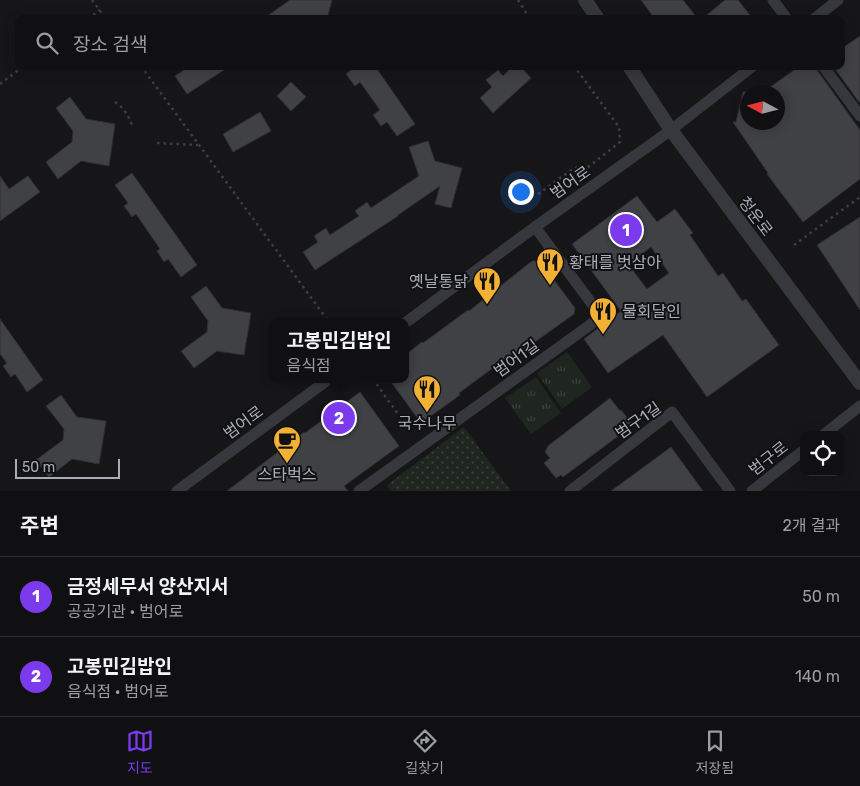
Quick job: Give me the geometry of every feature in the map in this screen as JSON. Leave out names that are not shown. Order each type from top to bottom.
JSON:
[{"type":"street","points":[[585,0],[595,15]]},
{"type":"street","points":[[773,0],[784,15]]},
{"type":"street","points":[[819,15],[838,0]]},
{"type":"street","name":"청운로","points":[[632,70],[672,130],[860,383]]},
{"type":"street","name":"범어로","points":[[409,320],[535,227],[672,130],[748,70]]},
{"type":"street","points":[[826,70],[860,116]]},
{"type":"street","name":"범어1길","points":[[359,491],[601,316],[535,227]]},
{"type":"street","name":"범어로","points":[[183,489],[324,383]]},
{"type":"street","points":[[828,431],[860,406]]},
{"type":"street","name":"범구1길","points":[[570,491],[672,412],[730,491]]},
{"type":"street","name":"범구로","points":[[752,491],[800,453]]},
{"type":"path","points":[[92,0],[103,15]]},
{"type":"path","points":[[518,0],[527,15]]},
{"type":"path","points":[[93,15],[100,10]]},
{"type":"path","points":[[0,84],[19,70]]},
{"type":"path","points":[[144,70],[326,318]]},
{"type":"path","points":[[538,194],[574,168],[587,168],[620,142],[619,127],[577,70]]},
{"type":"path","points":[[115,102],[122,106],[132,125]]},
{"type":"path","points":[[157,142],[198,145]]},
{"type":"path","points":[[794,245],[860,197]]},
{"type":"path","points":[[376,383],[410,431]]},
{"type":"green space","points":[[567,352],[592,387],[562,409],[537,373]]},
{"type":"green space","points":[[536,377],[561,413],[531,434],[505,398]]},
{"type":"green space","points":[[464,427],[511,491],[391,491],[387,485]]},
{"type":"building","points":[[290,0],[332,0],[328,15],[269,15]]},
{"type":"building","points":[[641,0],[683,0],[695,15],[652,15]]},
{"type":"building","points":[[725,0],[738,0],[750,15],[707,15]]},
{"type":"building","points":[[860,36],[860,102],[836,70],[845,70],[845,46]]},
{"type":"building","points":[[184,70],[224,70],[187,94],[175,76]]},
{"type":"building","points":[[351,70],[378,70],[415,124],[397,136],[387,122],[381,126],[373,115],[380,110],[360,82],[355,86],[346,74]]},
{"type":"building","points":[[498,70],[503,76],[509,70],[524,70],[531,78],[493,113],[480,98],[492,87],[486,80]]},
{"type":"building","points":[[794,70],[817,70],[860,130],[860,179],[803,222],[767,174],[733,122],[736,122],[740,105],[740,130],[785,130],[785,85],[773,85]]},
{"type":"building","points":[[291,82],[306,97],[291,111],[277,96]]},
{"type":"building","points":[[70,97],[86,119],[115,124],[109,166],[81,161],[58,179],[46,162],[72,142],[73,131],[56,108]]},
{"type":"building","points":[[260,112],[271,131],[233,152],[223,134]]},
{"type":"building","points":[[428,141],[435,161],[462,168],[451,208],[435,204],[440,186],[315,270],[303,252],[318,242],[314,236],[326,228],[330,235],[359,216],[355,211],[367,202],[371,208],[419,176],[409,147]]},
{"type":"building","points":[[132,173],[197,265],[181,277],[168,259],[164,262],[157,251],[160,249],[136,214],[132,217],[124,206],[128,203],[115,185]]},
{"type":"building","points":[[0,176],[9,189],[28,176],[40,192],[0,221]]},
{"type":"building","points":[[637,196],[657,222],[675,209],[693,233],[690,235],[718,276],[723,273],[742,301],[746,299],[779,345],[707,397],[663,335],[608,373],[584,339],[621,311],[572,244]],"holes":[[[651,247],[669,273],[647,289],[628,264]]]},
{"type":"building","points":[[860,217],[860,310],[817,245]]},
{"type":"building","points":[[532,261],[540,261],[575,308],[574,314],[511,359],[509,356],[421,423],[392,383],[409,383],[409,352],[469,311]]},
{"type":"building","points":[[206,286],[222,308],[251,313],[244,355],[217,351],[194,368],[181,351],[207,332],[208,321],[191,297]]},
{"type":"building","points":[[0,319],[43,380],[27,392],[15,374],[11,377],[3,366],[7,363],[0,354]]},
{"type":"building","points":[[360,392],[399,446],[344,486],[348,491],[227,491],[304,432]]},
{"type":"building","points":[[61,395],[77,417],[106,421],[99,464],[72,459],[49,477],[36,460],[63,440],[64,429],[46,406]]},
{"type":"building","points":[[610,398],[633,425],[563,477],[561,475],[556,478],[544,463],[550,458],[545,452],[548,446]]},
{"type":"building","points":[[671,447],[703,491],[611,491]]},
{"type":"place","name":"금정세무서 양산지서","points":[[626,230]]},
{"type":"place","name":"황태를 벗삼아","points":[[550,286]]},
{"type":"place","name":"옛날통닭","points":[[487,305]]},
{"type":"place","name":"물회달인","points":[[603,335]]},
{"type":"place","name":"국수나무","points":[[427,413]]},
{"type":"place","name":"고봉민김밥인","points":[[339,418]]},
{"type":"place","name":"스타벅스","points":[[287,464]]}]
